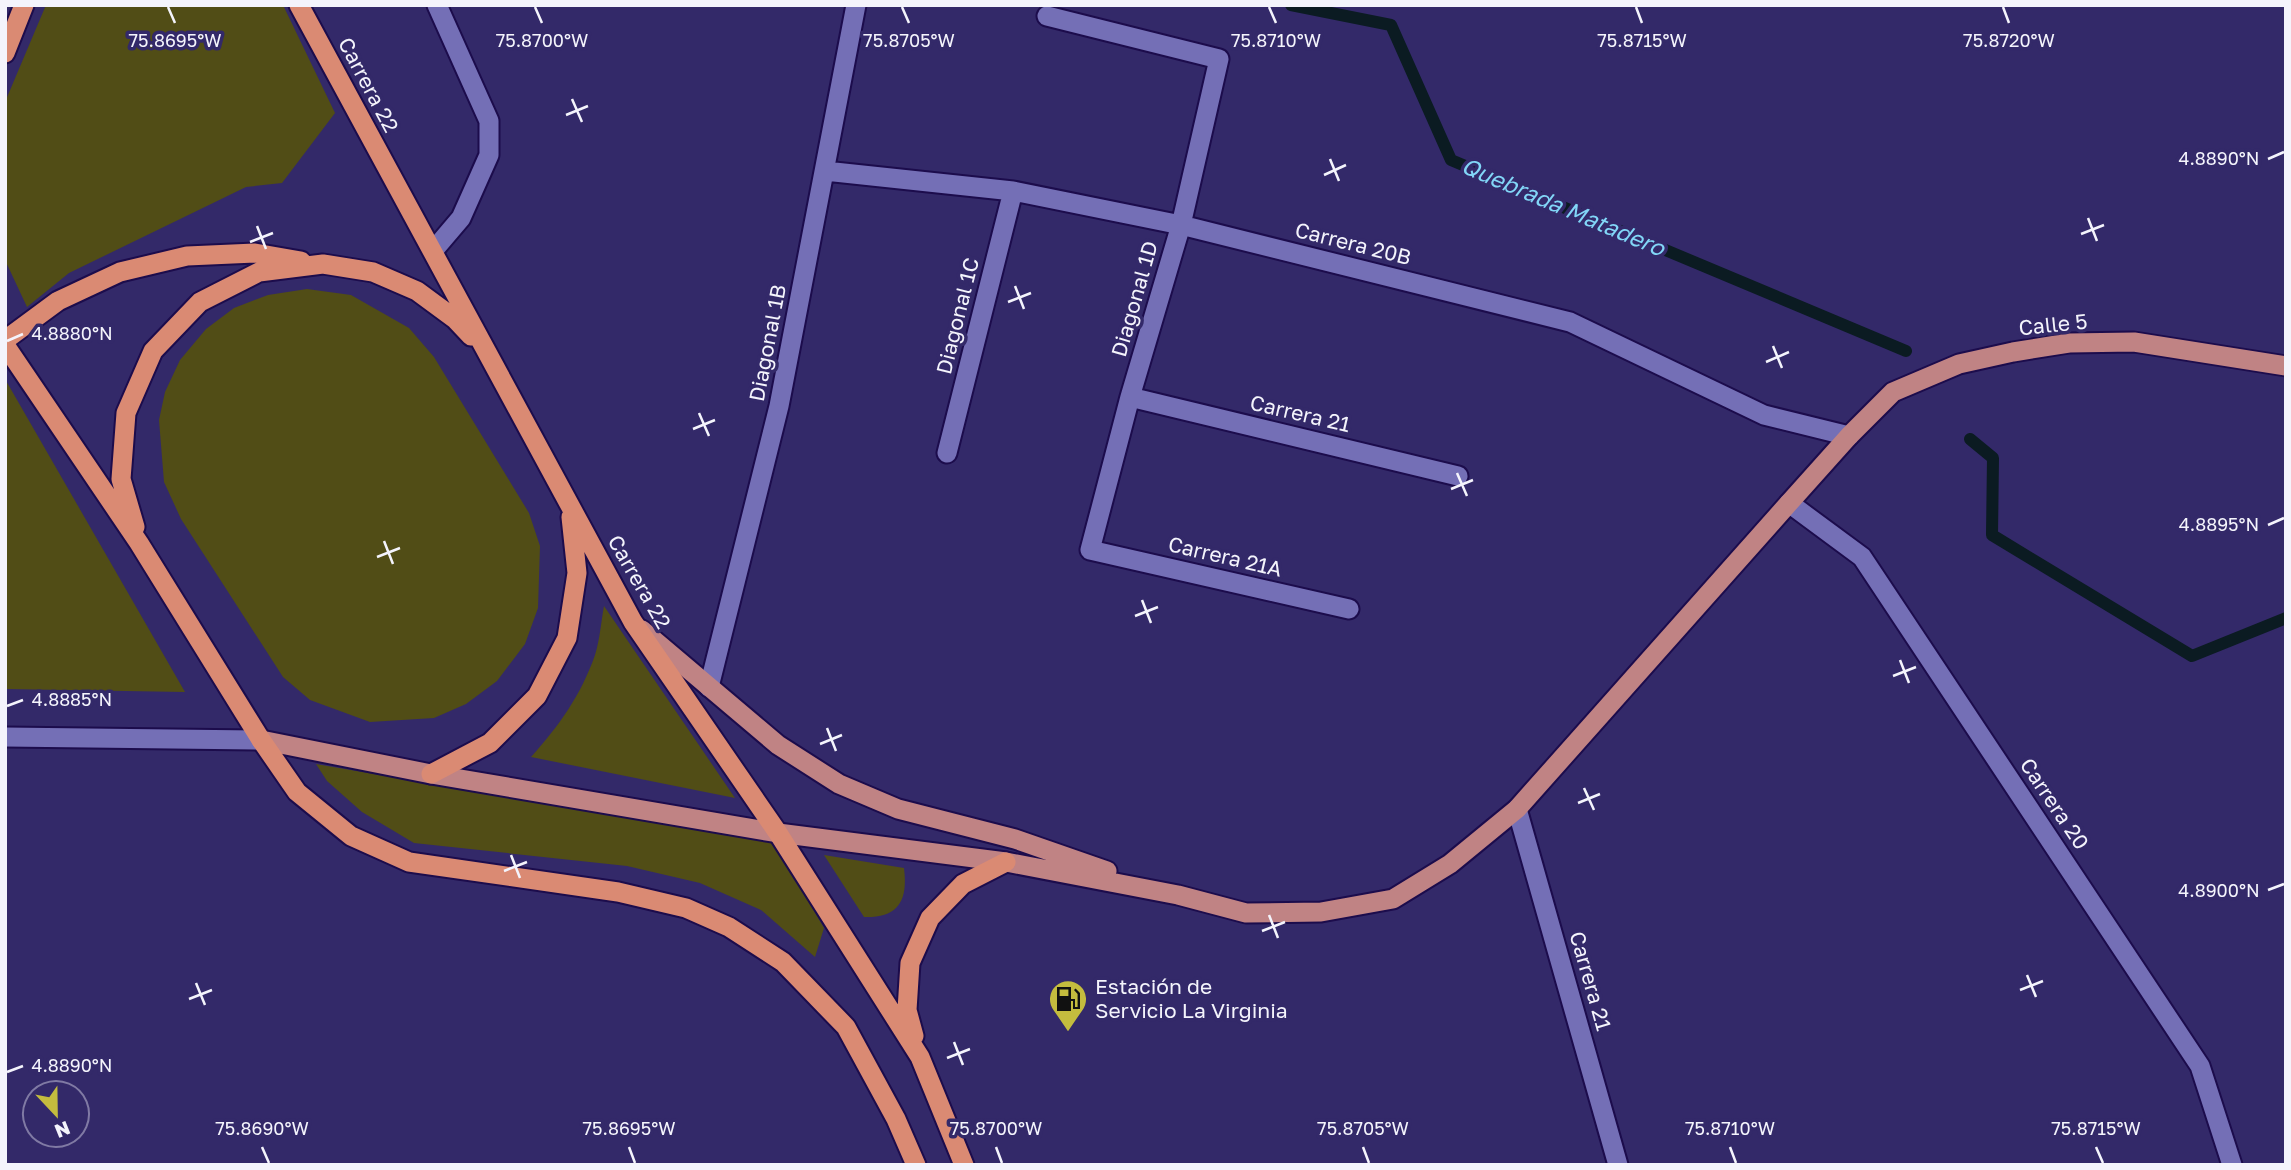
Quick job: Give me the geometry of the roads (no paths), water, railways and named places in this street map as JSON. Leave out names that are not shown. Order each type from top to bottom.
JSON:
[{"type":"highway","points":[[5,53],[24,5]]},
{"type":"highway","name":"Carrera 22","points":[[299,5],[634,622],[778,832],[920,1057],[964,1165]]},
{"type":"highway","points":[[5,340],[58,301],[120,272],[187,256],[256,253],[373,272],[417,290],[454,319],[489,355]]},
{"type":"highway","points":[[139,543],[121,479],[126,413],[153,351],[200,302],[259,272],[323,264]]},
{"type":"highway","points":[[5,345],[139,543],[261,740],[297,792],[351,836],[409,862],[618,892],[686,908],[729,927],[783,962],[846,1027],[896,1119],[916,1165]]},
{"type":"highway","points":[[431,774],[490,743],[537,696],[567,638],[577,573],[570,506]]},
{"type":"highway","points":[[920,1057],[907,1010],[910,963],[930,918],[963,884],[1006,862]]},
{"type":"main road","name":"Calle 5","points":[[1178,895],[1246,913],[1321,912],[1393,899],[1450,864],[1517,809],[1849,436],[1894,392],[1959,364],[2069,343],[2134,342],[2286,366]]},
{"type":"main road","points":[[634,622],[778,745],[839,784],[898,809],[1015,839],[1178,895]]},
{"type":"main road","points":[[261,740],[431,774],[778,832],[1006,862],[1178,895]]},
{"type":"street","points":[[433,251],[461,218],[489,155],[489,121],[437,5]]},
{"type":"street","name":"Diagonal 1B","points":[[709,687],[779,406],[856,5]]},
{"type":"street","name":"Diagonal 1D","points":[[1046,16],[1219,59],[1181,225],[1130,397],[1090,550]]},
{"type":"street","name":"Carrera 20B","points":[[825,171],[1013,191],[1181,225],[1570,322],[1764,415],[1849,436]]},
{"type":"street","name":"Diagonal 1C","points":[[947,453],[1013,191]]},
{"type":"street","name":"Carrera 21","points":[[1130,397],[1458,476]]},
{"type":"street","name":"Carrera 20","points":[[1789,503],[1862,557],[2200,1066],[2232,1165]]},
{"type":"street","name":"Carrera 21A","points":[[1090,550],[1349,609]]},
{"type":"street","points":[[5,737],[261,740]]},
{"type":"street","name":"Carrera 21","points":[[1517,809],[1618,1165]]},
{"type":"waterway","name":"Quebrada Matadero","points":[[1291,5],[1391,25],[1451,160],[1906,351]]},
{"type":"waterway","name":"Quebrada Matadero","points":[[1970,439],[1993,458],[1992,535],[2192,656],[2286,618]]},
{"type":"place","name":"Estación de Servicio La Virginia","points":[[1068,1033]]}]
